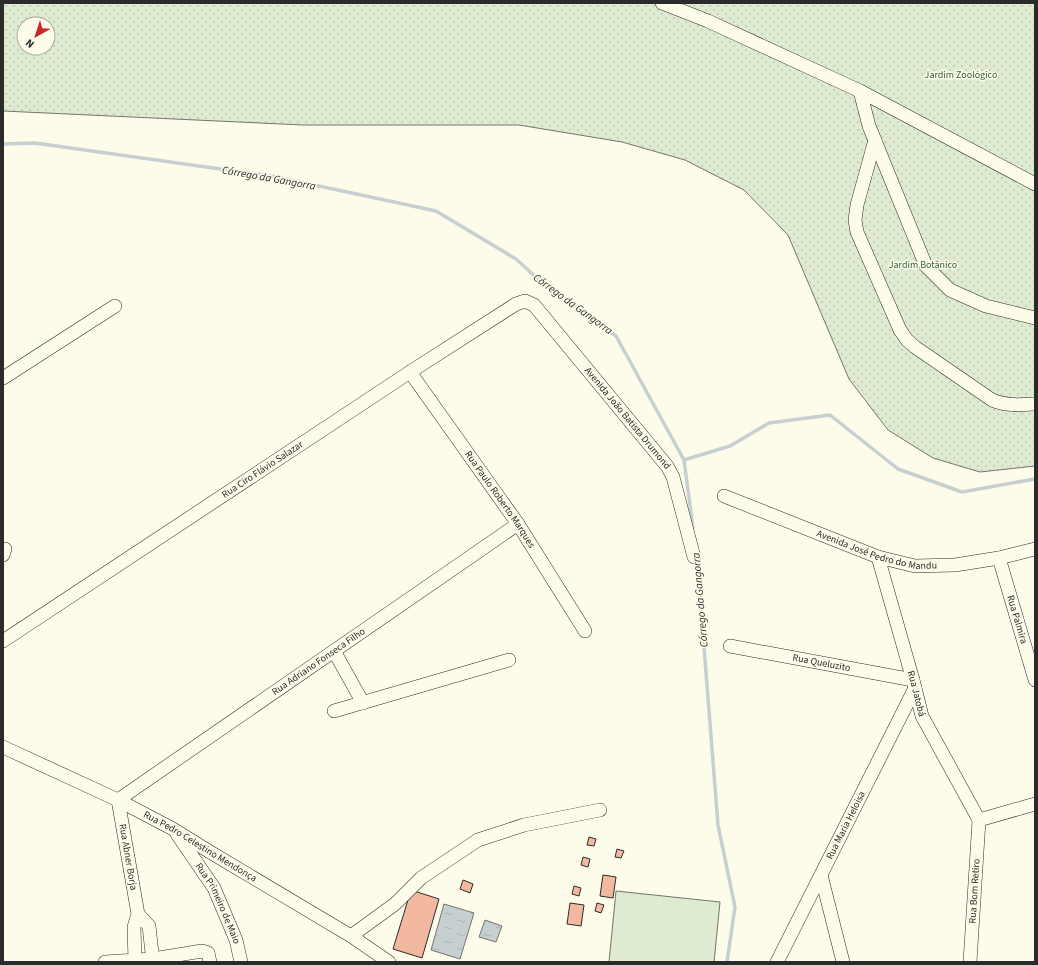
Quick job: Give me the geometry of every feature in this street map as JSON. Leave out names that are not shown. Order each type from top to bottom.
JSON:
[{"type":"street","points":[[662,3],[708,21],[860,91],[1035,184]]},
{"type":"street","points":[[860,91],[869,126],[926,266],[950,290],[986,306],[1035,318]]},
{"type":"street","points":[[875,140],[857,205],[855,220],[857,232],[900,330],[907,340],[915,347],[992,400],[1001,404],[1035,404]]},
{"type":"street","name":"Rua Ciro Flávio Salazar","points":[[3,642],[410,372],[516,304],[525,301]]},
{"type":"street","name":"Avenida João Batista Drumond","points":[[525,301],[534,305],[667,466],[673,477],[694,557]]},
{"type":"street","points":[[3,378],[115,306]]},
{"type":"street","name":"Rua Paulo Roberto Marques","points":[[410,372],[518,524],[585,631]]},
{"type":"street","name":"Avenida José Pedro do Mandu","points":[[724,496],[878,557],[915,566],[955,565],[1000,558],[1035,550]]},
{"type":"street","name":"Rua Adriano Fonseca Filho","points":[[118,800],[518,524]]},
{"type":"street","name":"Rua Jatobá","points":[[878,557],[922,716],[979,820]]},
{"type":"street","name":"Rua Palmira","points":[[1000,558],[1034,675]]},
{"type":"street","name":"Rua Queluzito","points":[[730,646],[914,684]]},
{"type":"street","points":[[334,651],[360,697]]},
{"type":"street","points":[[334,711],[360,697],[509,660]]},
{"type":"street","name":"Rua Maria Heloisa","points":[[777,962],[914,684]]},
{"type":"street","name":"Rua Pedro Celestino Mendonça","points":[[3,747],[118,800],[173,829],[352,936],[389,962]]},
{"type":"street","name":"Rua Abner Borja","points":[[118,800],[138,914]]},
{"type":"street","points":[[979,820],[1035,804]]},
{"type":"street","points":[[352,936],[395,904],[421,878],[478,840],[524,825],[600,810]]},
{"type":"street","name":"Rua Bom Retiro","points":[[970,962],[979,820]]},
{"type":"street","name":"Rua Primeiro de Maio","points":[[173,829],[214,888],[236,940],[241,962]]},
{"type":"street","points":[[821,875],[843,962]]},
{"type":"street","points":[[135,960],[134,927],[138,914]]},
{"type":"street","points":[[138,914],[148,926],[153,961]]},
{"type":"street","points":[[105,962],[135,960],[153,961],[202,951],[208,953],[210,962]]},
{"type":"green space","name":"Jardim Botânico","points":[[3,3],[1035,3],[1035,466],[980,472],[933,458],[888,430],[849,379],[788,235],[744,190],[685,160],[622,142],[519,125],[303,125],[3,111]]},
{"type":"green space","points":[[616,891],[720,902],[714,962],[609,962]]},
{"type":"water","points":[[444,904],[474,913],[460,959],[431,950]]},
{"type":"water","points":[[485,920],[502,926],[496,942],[479,937]]},
{"type":"building","points":[[589,837],[596,839],[594,846],[587,845]]},
{"type":"building","points":[[617,849],[624,851],[621,858],[615,857]]},
{"type":"building","points":[[583,857],[590,859],[588,867],[581,865]]},
{"type":"building","points":[[603,875],[616,877],[613,898],[600,896]]},
{"type":"building","points":[[463,880],[473,884],[470,893],[460,889]]},
{"type":"building","points":[[574,886],[581,888],[579,896],[572,894]]},
{"type":"building","points":[[411,890],[439,899],[422,958],[393,949]]},
{"type":"building","points":[[570,903],[584,905],[581,926],[567,924]]},
{"type":"building","points":[[597,903],[604,905],[601,913],[595,911]]},
{"type":"waterway","name":"Córrego da Gangorra","points":[[3,144],[35,143],[277,177],[436,211],[516,259],[538,279],[616,336],[684,460],[693,528]]},
{"type":"waterway","points":[[684,460],[730,446],[769,423],[830,415],[898,469],[962,492],[1035,479]]},
{"type":"waterway","name":"Córrego da Gangorra","points":[[697,558],[718,825],[735,907],[727,962]]},
{"type":"park label","name":"Jardim Zoológico","points":[[961,75]]}]
